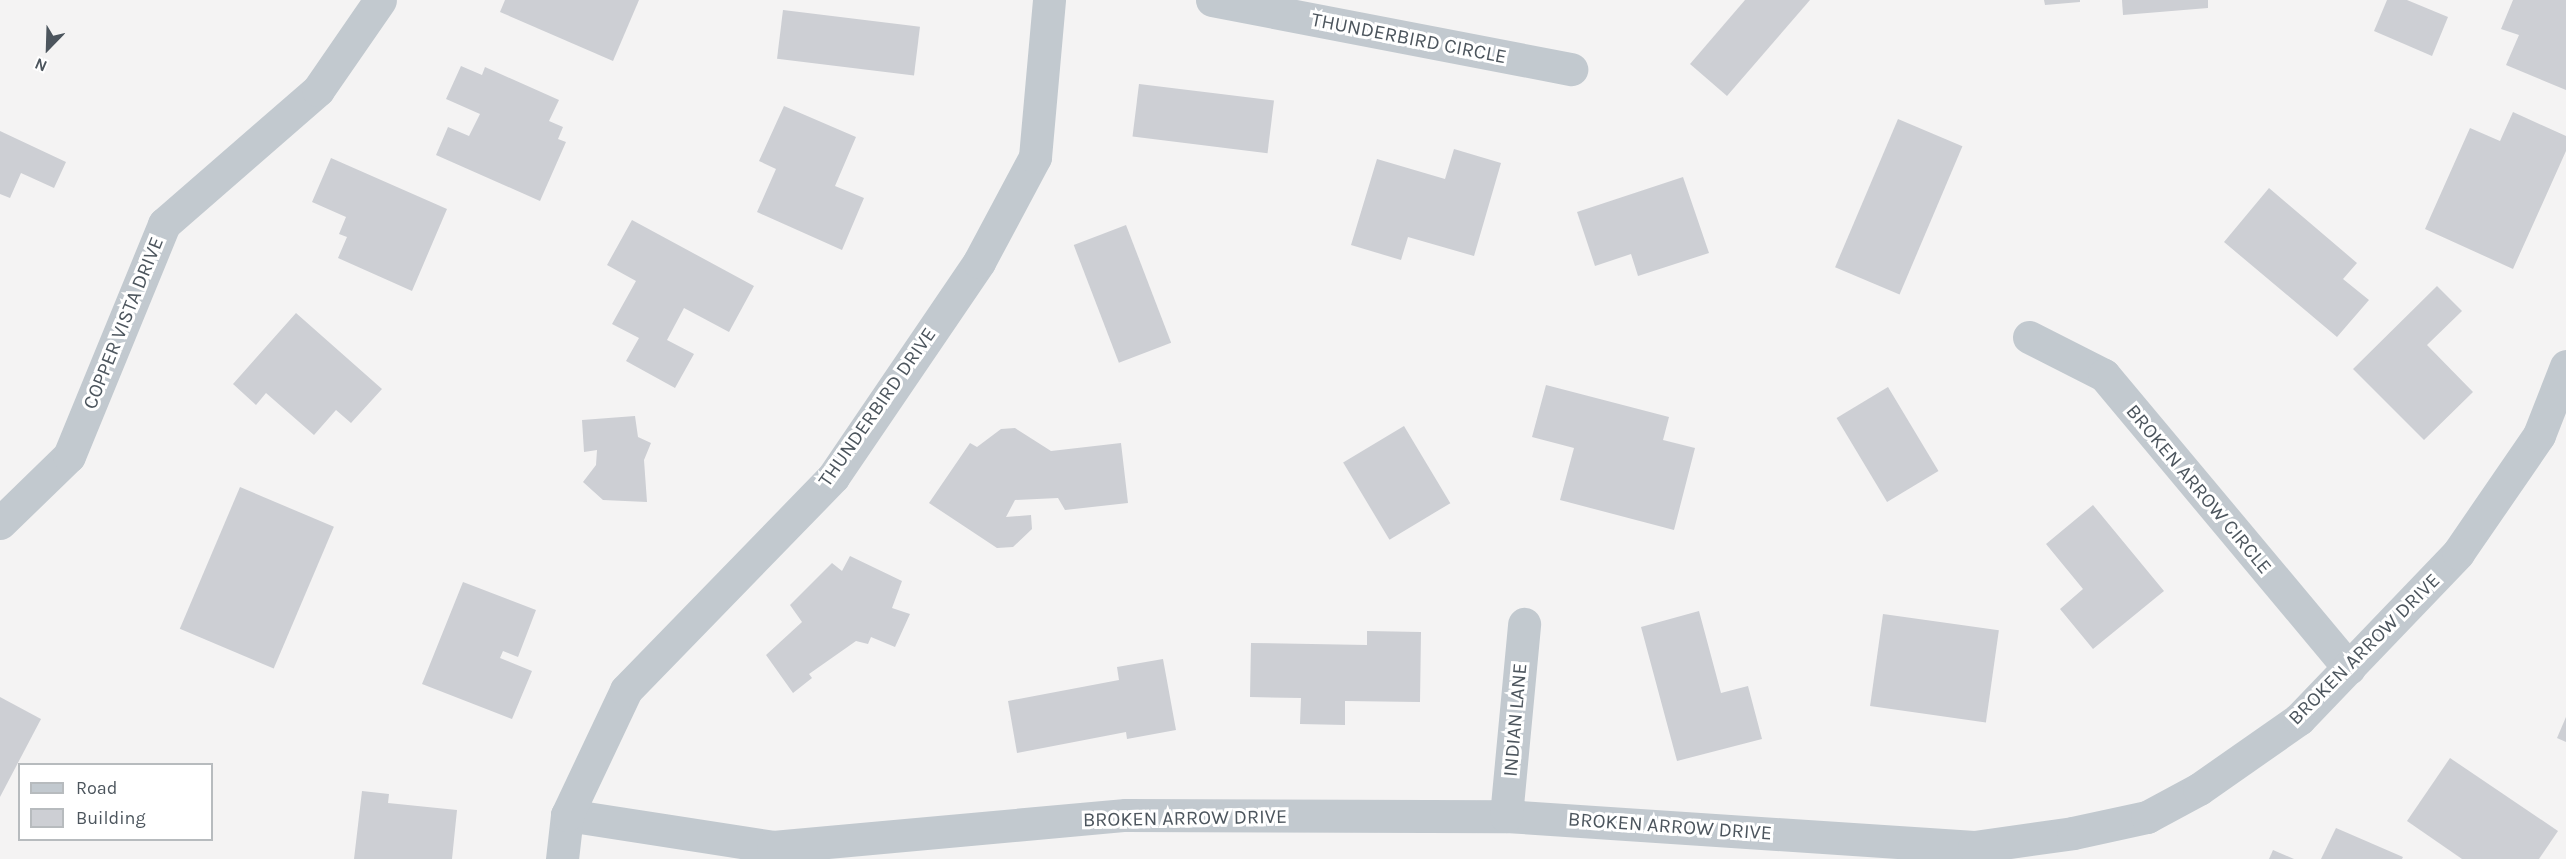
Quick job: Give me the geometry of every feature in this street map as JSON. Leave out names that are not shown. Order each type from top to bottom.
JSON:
[{"type":"street","name":"COPPER VISTA DRIVE","points":[[0,523],[69,456],[164,224],[318,90],[380,0]]},
{"type":"street","name":"THUNDERBIRD DRIVE","points":[[562,859],[567,815],[626,690],[832,477],[979,261],[1035,157],[1050,0]]},
{"type":"street","name":"THUNDERBIRD CIRCLE","points":[[1212,0],[1571,69]]},
{"type":"street","name":"BROKEN ARROW CIRCLE","points":[[2028,336],[2104,375],[2349,668]]},
{"type":"street","name":"BROKEN ARROW DRIVE","points":[[567,815],[773,847],[1126,815],[1506,816],[1974,853],[2147,817],[2199,789],[2299,720],[2458,553],[2539,435],[2566,366]]},
{"type":"street","name":"INDIAN LANE","points":[[1506,816],[1524,624]]},
{"type":"building","points":[[505,0],[639,0],[613,61],[500,12]]},
{"type":"building","points":[[1745,0],[1810,0],[1727,96],[1690,64]]},
{"type":"building","points":[[2044,0],[2080,0],[2080,2],[2045,5]]},
{"type":"building","points":[[2122,0],[2208,0],[2208,8],[2123,15]]},
{"type":"building","points":[[2387,0],[2407,0],[2448,17],[2432,56],[2374,31]]},
{"type":"building","points":[[2513,0],[2566,0],[2566,90],[2506,65],[2519,35],[2501,29]]},
{"type":"building","points":[[783,10],[920,27],[914,75],[777,59]]},
{"type":"building","points":[[461,66],[482,75],[485,67],[559,100],[549,121],[563,127],[558,139],[566,142],[540,201],[436,155],[448,127],[469,136],[480,114],[446,99]]},
{"type":"building","points":[[1139,84],[1274,101],[1268,153],[1133,137]]},
{"type":"building","points":[[784,106],[856,137],[835,186],[864,198],[842,250],[757,212],[776,169],[759,161]]},
{"type":"building","points":[[2513,112],[2566,136],[2566,151],[2513,269],[2425,229],[2470,128],[2500,141]]},
{"type":"building","points":[[1898,119],[1962,146],[1900,295],[1835,267]]},
{"type":"building","points":[[0,131],[66,162],[54,188],[21,173],[10,198],[0,194]]},
{"type":"building","points":[[1454,149],[1501,163],[1474,256],[1408,237],[1401,260],[1351,245],[1377,159],[1445,179]]},
{"type":"building","points":[[331,158],[447,209],[412,291],[338,258],[347,237],[339,234],[346,217],[312,202]]},
{"type":"building","points":[[1683,177],[1709,253],[1638,276],[1631,254],[1595,266],[1577,212]]},
{"type":"building","points":[[2269,188],[2357,263],[2343,279],[2369,300],[2337,337],[2224,242]]},
{"type":"building","points":[[632,220],[754,286],[729,332],[684,308],[667,340],[694,354],[675,388],[626,361],[639,338],[612,324],[636,281],[607,265]]},
{"type":"building","points":[[1126,225],[1171,343],[1119,363],[1074,245]]},
{"type":"building","points":[[2437,286],[2462,311],[2427,345],[2473,392],[2424,440],[2353,369]]},
{"type":"building","points":[[296,313],[382,389],[351,423],[336,410],[314,435],[266,393],[256,405],[233,384]]},
{"type":"building","points":[[1546,385],[1669,417],[1663,440],[1695,448],[1674,530],[1560,500],[1574,448],[1532,437]]},
{"type":"building","points":[[1888,387],[1938,471],[1887,502],[1837,418]]},
{"type":"building","points":[[635,416],[638,437],[651,443],[644,460],[647,502],[603,500],[583,482],[596,465],[597,450],[584,452],[582,420]]},
{"type":"building","points":[[1404,426],[1450,503],[1389,540],[1343,463]]},
{"type":"building","points":[[1015,428],[1051,451],[1121,443],[1128,503],[1065,510],[1058,498],[1015,500],[1006,517],[1031,515],[1032,529],[1013,547],[997,548],[929,503],[970,443],[977,447],[1001,429]]},
{"type":"building","points":[[240,487],[334,527],[274,669],[180,629]]},
{"type":"building","points":[[2093,505],[2164,591],[2093,649],[2060,609],[2083,589],[2046,544]]},
{"type":"building","points":[[850,556],[902,581],[892,608],[910,614],[895,647],[871,637],[868,644],[856,641],[809,674],[812,678],[793,693],[766,655],[802,622],[790,605],[832,563],[842,571]]},
{"type":"building","points":[[463,582],[536,610],[518,657],[503,651],[500,658],[532,671],[512,719],[422,684]]},
{"type":"building","points":[[1699,611],[1721,693],[1748,686],[1762,739],[1677,761],[1641,627]]},
{"type":"building","points":[[1883,614],[1999,630],[1986,722],[1870,706]]},
{"type":"building","points":[[1367,631],[1421,632],[1420,702],[1345,701],[1345,725],[1300,724],[1301,698],[1250,697],[1251,643],[1367,645]]},
{"type":"building","points":[[1163,659],[1176,730],[1127,739],[1126,732],[1017,753],[1008,701],[1119,680],[1117,667]]},
{"type":"building","points":[[0,697],[41,719],[0,797]]},
{"type":"building","points":[[2566,717],[2566,742],[2557,738]]},
{"type":"building","points":[[2450,758],[2558,831],[2539,859],[2462,859],[2407,821]]},
{"type":"building","points":[[362,791],[389,794],[388,803],[457,810],[452,859],[354,859]]},
{"type":"building","points":[[2336,828],[2403,857],[2402,859],[2321,859]]},
{"type":"building","points":[[2273,850],[2294,859],[2269,859]]}]
